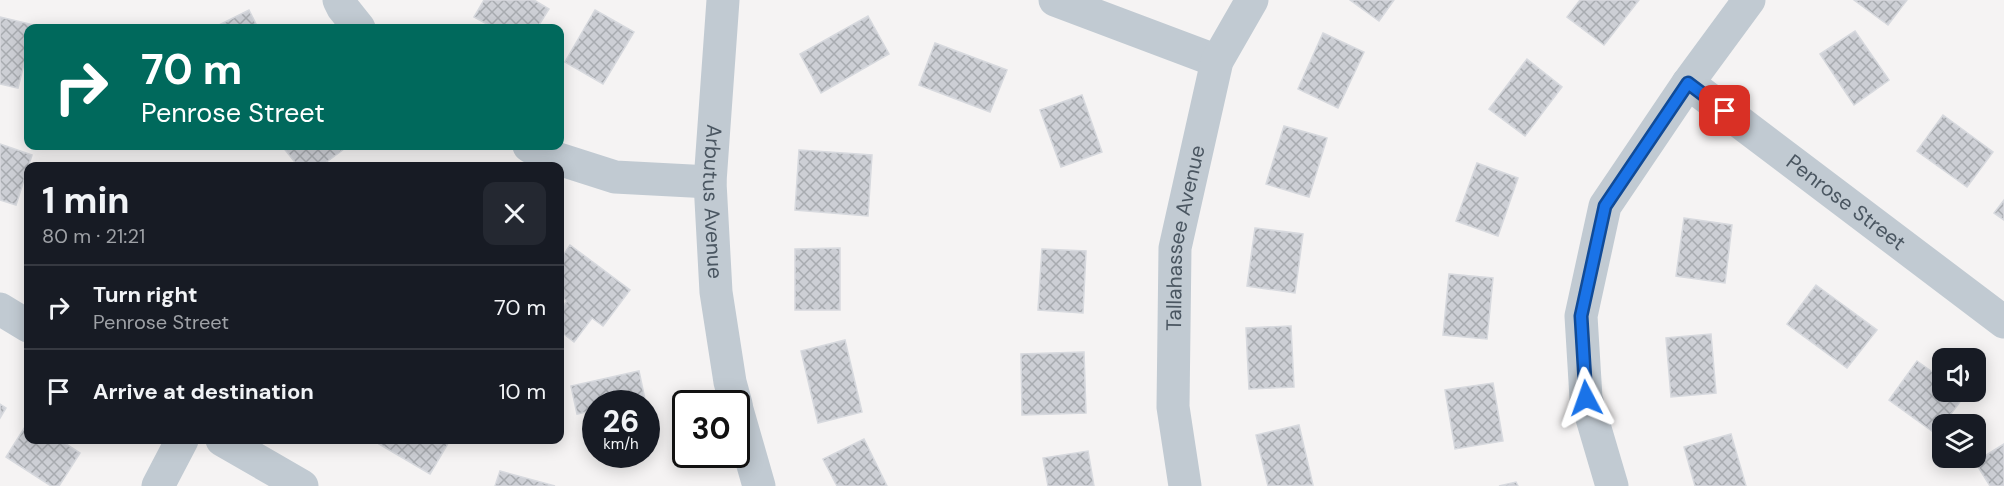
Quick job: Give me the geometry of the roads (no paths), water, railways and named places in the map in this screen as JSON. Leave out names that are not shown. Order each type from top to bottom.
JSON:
[{"type":"street","points":[[339,0],[356,24]]},
{"type":"street","name":"Arbutus Avenue","points":[[723,0],[710,182],[716,292],[732,390]]},
{"type":"street","points":[[1055,0],[1217,61]]},
{"type":"street","name":"Tallahassee Avenue","points":[[1185,486],[1173,407],[1175,248],[1217,61],[1252,0]]},
{"type":"street","points":[[1612,486],[1586,398],[1581,316],[1605,206],[1688,83],[1749,0]]},
{"type":"street","name":"Penrose Street","points":[[1688,83],[2004,322]]},
{"type":"street","points":[[536,150],[615,177],[710,182]]},
{"type":"street","points":[[0,309],[24,324]]},
{"type":"street","points":[[158,486],[180,444]]},
{"type":"street","points":[[229,444],[302,486]]},
{"type":"street","name":"Arbutus Avenue","points":[[750,454],[759,486]]}]
